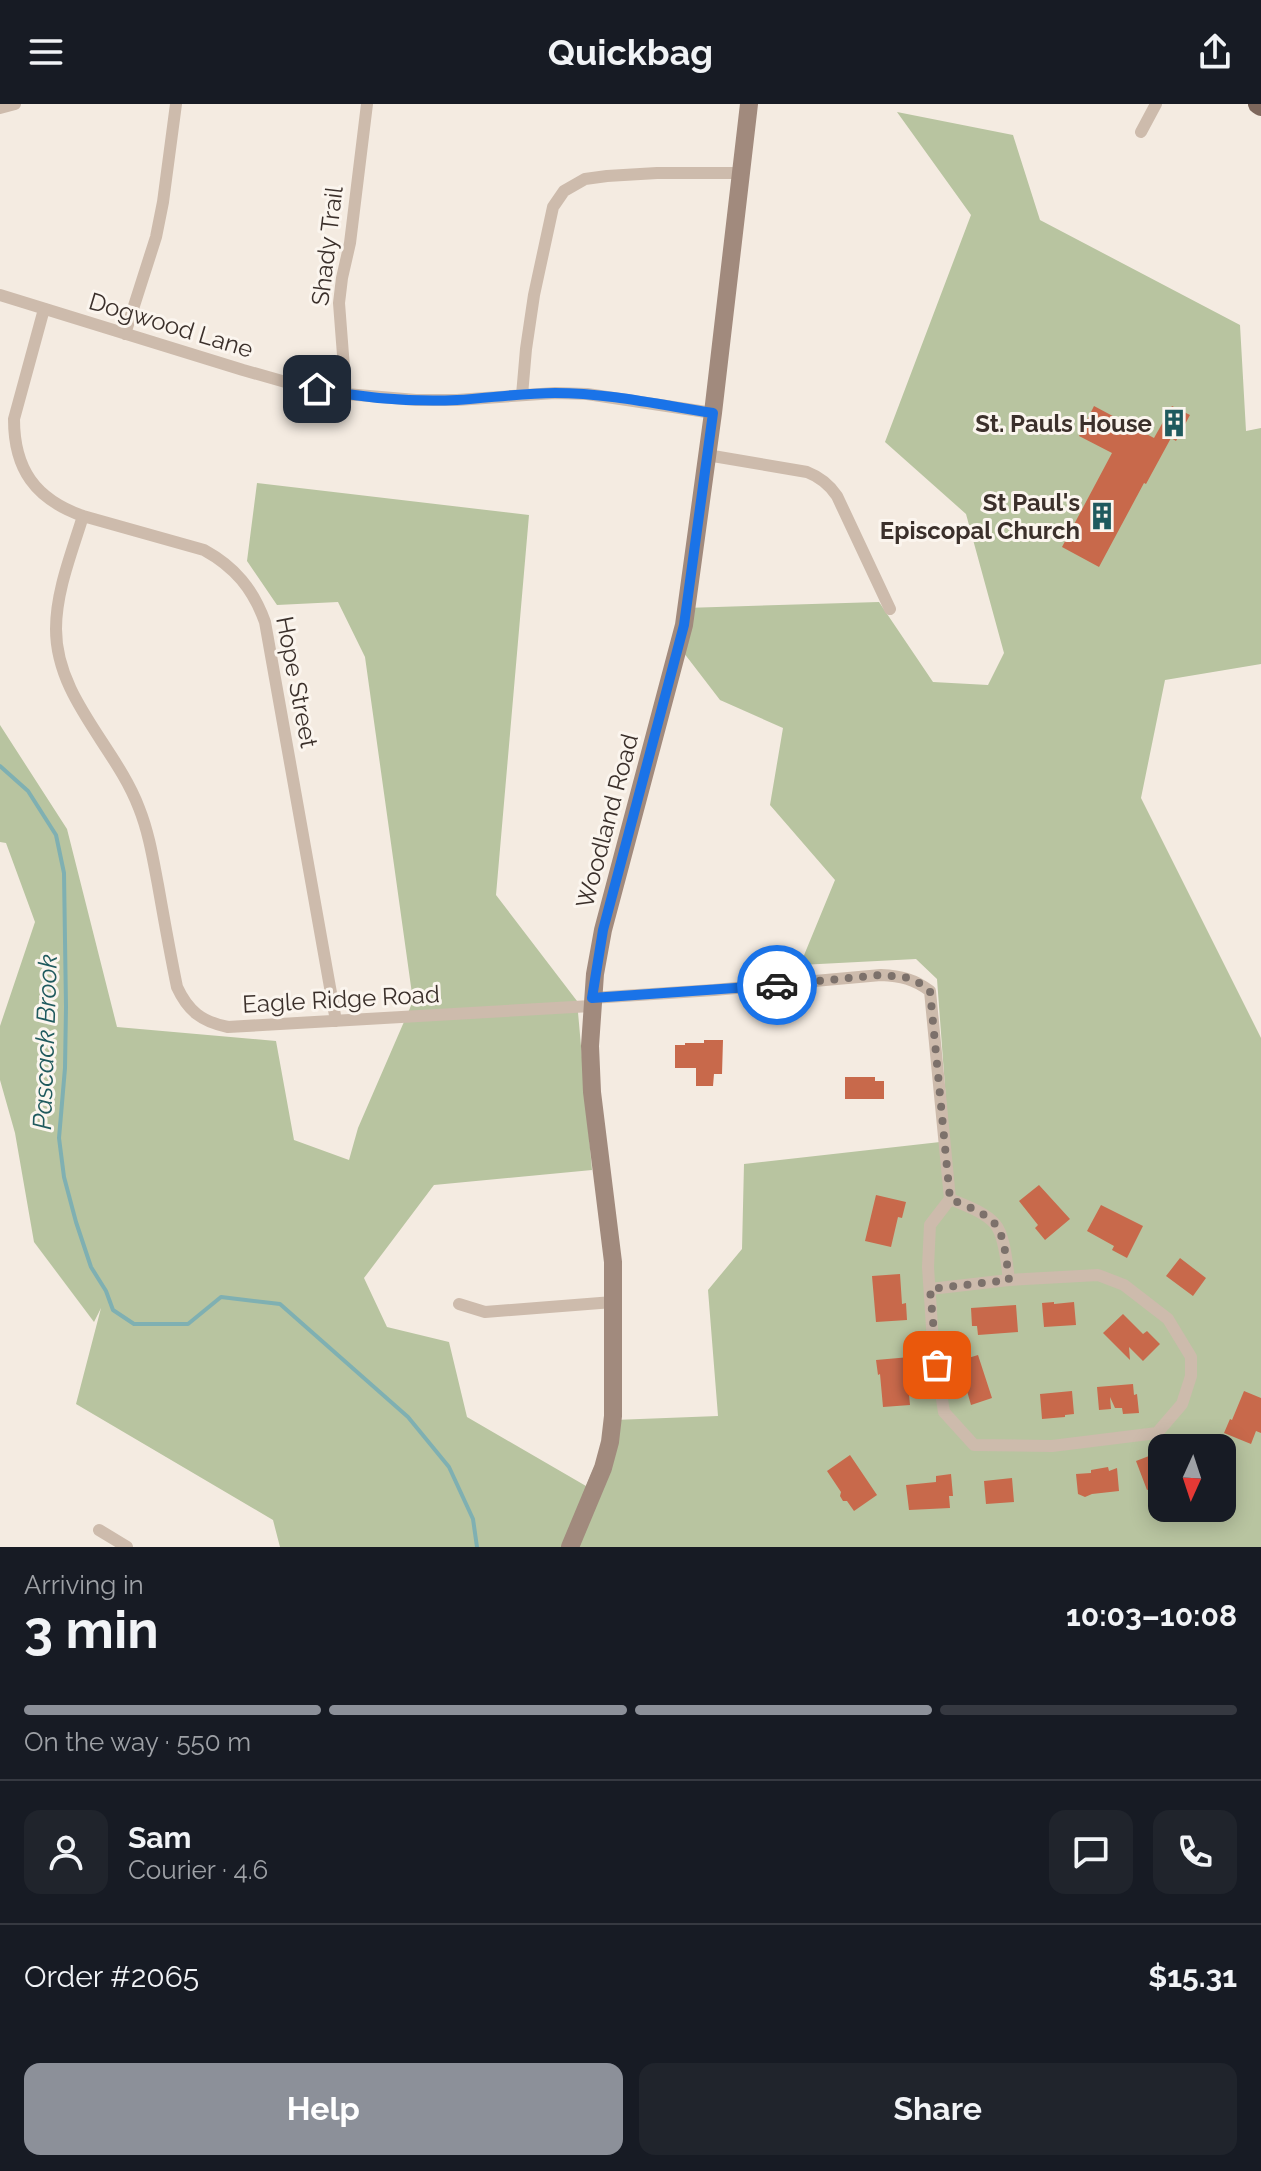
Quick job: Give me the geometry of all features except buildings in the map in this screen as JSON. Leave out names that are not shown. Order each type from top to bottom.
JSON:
[{"type":"street","points":[[0,108],[15,104]]},
{"type":"street","points":[[125,334],[156,237],[176,104]]},
{"type":"street","name":"Shady Trail","points":[[346,394],[339,303],[350,243],[367,104]]},
{"type":"street","name":"Woodland Road","points":[[570,1547],[603,1468],[613,1416],[613,1262],[592,1092],[592,1002],[603,930],[684,625],[713,413],[749,104]]},
{"type":"street","points":[[1141,132],[1156,104]]},
{"type":"street","points":[[522,395],[534,295],[553,207],[564,191],[585,179],[607,176],[741,173]]},
{"type":"street","name":"Dogwood Lane","points":[[0,295],[289,383],[346,394],[457,400],[555,393],[587,394],[713,413]]},
{"type":"street","name":"Hope Street","points":[[44,309],[16,405],[14,436],[17,455],[35,487],[63,509],[204,550],[218,557],[235,571],[257,602],[265,622],[336,1021]]},
{"type":"street","points":[[707,455],[807,472],[830,486],[890,609]]},
{"type":"street","name":"Eagle Ridge Road","points":[[83,516],[58,608],[58,652],[71,689],[127,782],[139,808],[148,836],[177,987],[192,1012],[214,1025],[228,1027],[592,1002],[881,975],[905,977],[930,991],[950,1199]]},
{"type":"street","points":[[930,1289],[1009,1280],[1098,1275],[1124,1285],[1168,1319],[1191,1357],[1187,1390],[1172,1418],[1157,1433],[1052,1446],[974,1445],[944,1412],[933,1342],[928,1267],[930,1225],[950,1199],[976,1210],[996,1225],[1004,1248],[1009,1280]]},
{"type":"street","points":[[459,1304],[485,1312],[613,1302]]},
{"type":"street","points":[[99,1530],[127,1547]]},
{"type":"green space","points":[[897,112],[1013,135],[1040,220],[1240,325],[1246,431],[1261,428],[1261,664],[1165,680],[1141,798],[1261,1038],[1261,1547],[280,1547],[273,1520],[76,1404],[101,1308],[94,1322],[34,1242],[15,1133],[0,1080],[0,1026],[35,922],[6,843],[0,842],[0,725],[67,829],[117,1027],[276,1041],[294,1140],[349,1160],[358,1128],[413,1001],[365,657],[338,602],[277,605],[247,561],[257,483],[529,515],[496,895],[577,1001],[592,1170],[434,1185],[364,1278],[387,1327],[449,1342],[467,1417],[586,1486],[614,1420],[718,1416],[708,1290],[742,1249],[744,1164],[949,1141],[937,979],[916,959],[800,965],[835,880],[770,805],[783,728],[720,700],[677,644],[685,608],[879,602],[933,682],[988,685],[1004,653],[966,514],[885,442],[971,215]]},
{"type":"waterway","name":"Pascack Brook","points":[[0,766],[28,791],[56,835],[64,873],[65,1068],[59,1138],[64,1177],[76,1222],[91,1267],[106,1291],[113,1310],[134,1324],[188,1324],[221,1297],[280,1304],[408,1417],[449,1467],[473,1519],[477,1547]]},
{"type":"way so far","points":[[777,985],[881,975],[905,977],[930,991],[950,1199],[976,1210],[996,1225],[1004,1248],[1009,1280],[930,1289],[937,1365]]},
{"type":"place","name":"St. Pauls House","points":[[1174,423]]},
{"type":"place","name":"St Paul's Episcopal Church","points":[[1102,516]]},
{"type":"route","points":[[317,389],[364,397],[416,400],[587,394],[713,413],[684,625],[603,930],[592,998],[777,985]]}]
